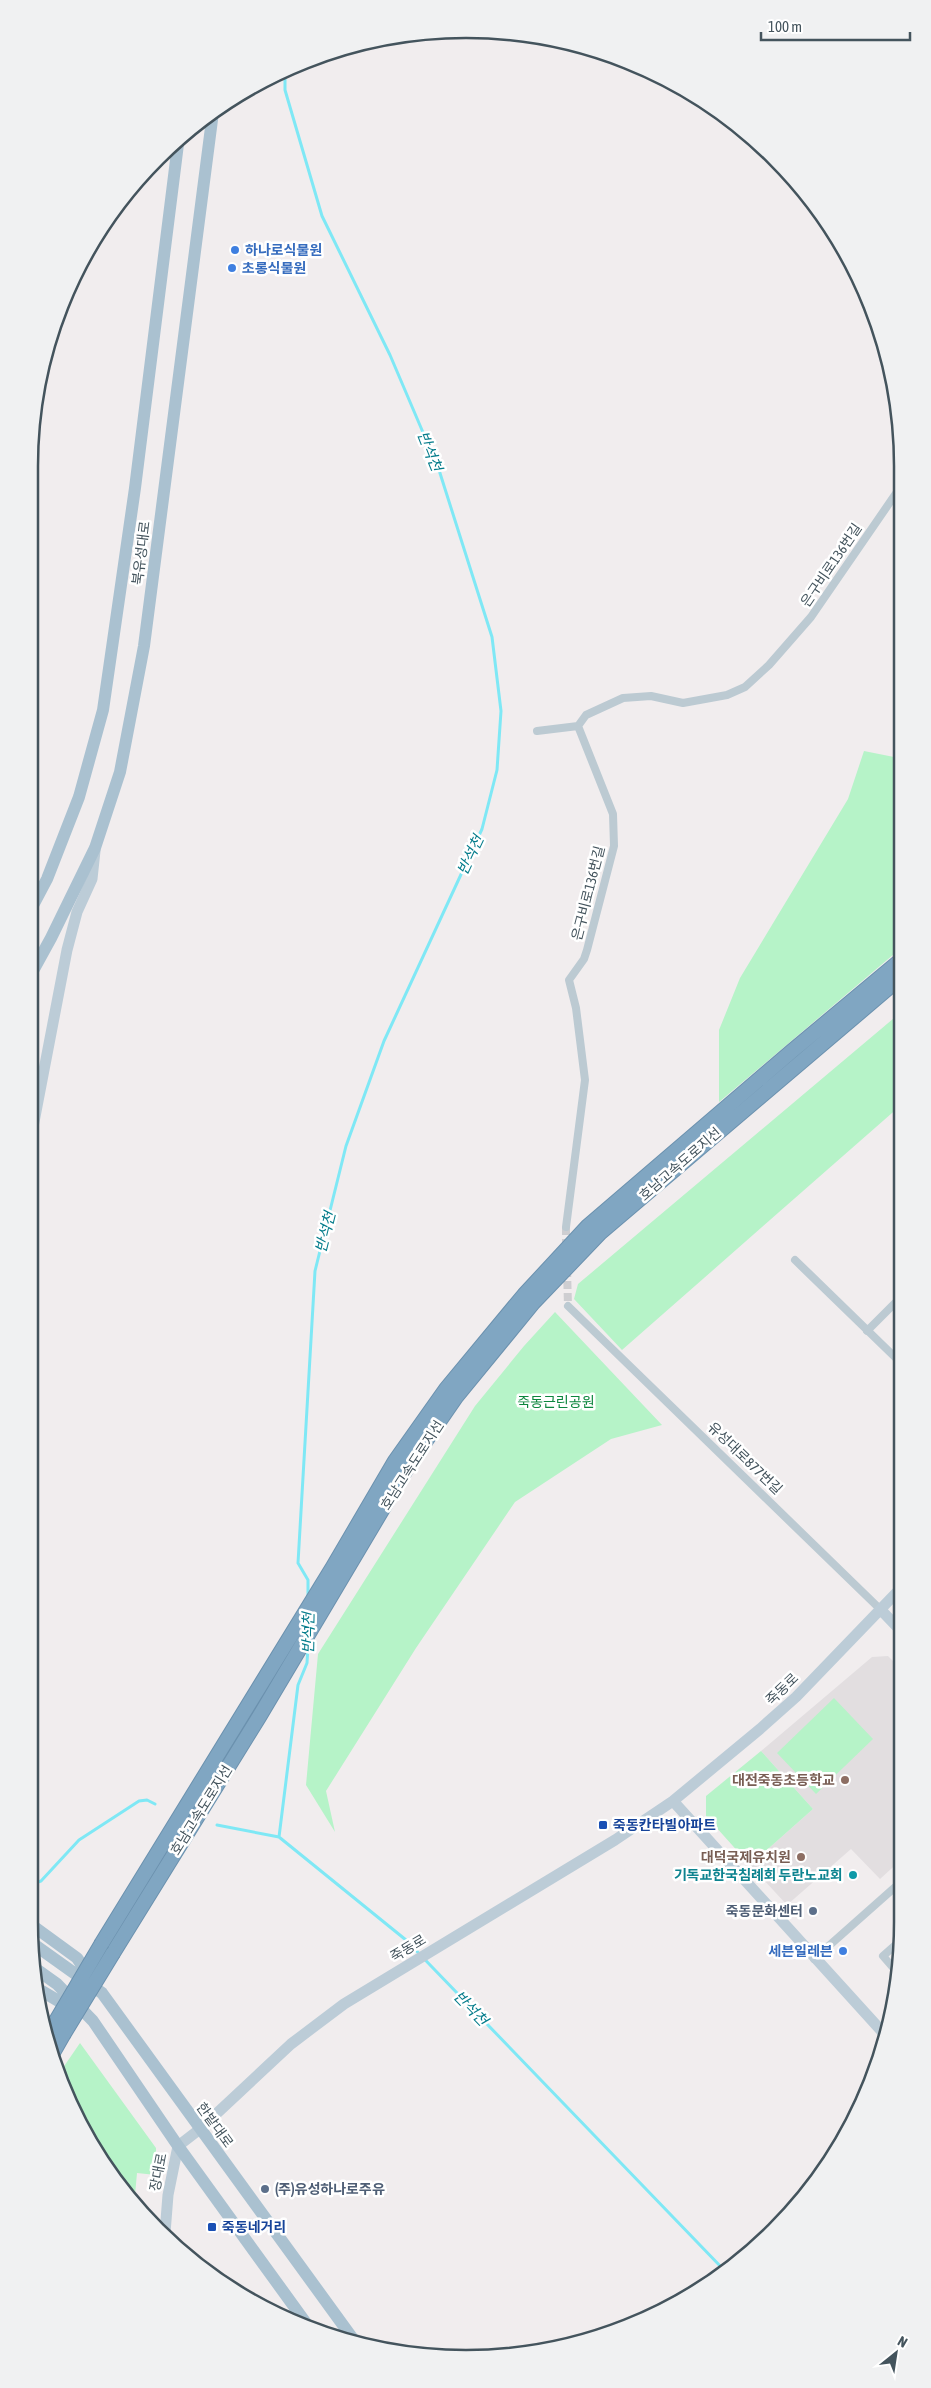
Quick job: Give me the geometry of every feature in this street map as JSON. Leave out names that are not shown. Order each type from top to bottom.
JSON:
[{"type":"highway","name":"호남고속도로지선","points":[[54,2032],[102,1943],[333,1567],[395,1461],[446,1389],[524,1295],[588,1226],[894,966]]},
{"type":"highway","name":"호남고속도로지선","points":[[54,2032],[113,1953],[259,1717],[407,1468],[456,1397],[533,1303],[600,1233],[894,983]]},
{"type":"main road","name":"북유성대로","points":[[38,962],[52,938],[95,848],[120,772],[144,646],[212,121]]},
{"type":"main road","name":"북유성대로","points":[[38,896],[47,879],[79,797],[103,710],[136,488],[177,149]]},
{"type":"main road","points":[[38,1930],[77,1958],[102,1993]]},
{"type":"main road","name":"한밭대로","points":[[38,1948],[102,1993],[350,2334]]},
{"type":"main road","points":[[40,1972],[57,1984],[93,2021],[178,2146],[302,2318]]},
{"type":"main road","points":[[44,1992],[93,2021]]},
{"type":"street","name":"은구비로136번길","points":[[566,1227],[585,1072],[576,1008],[569,980],[584,959],[614,846],[613,814],[578,726],[586,715],[623,698],[651,696],[683,703],[727,696],[745,686],[769,665],[811,617],[894,496]]},
{"type":"street","points":[[537,731],[578,726]]},
{"type":"street","points":[[38,1101],[72,926],[92,879],[95,848]]},
{"type":"street","points":[[795,1260],[894,1357]]},
{"type":"street","points":[[867,1331],[894,1304]]},
{"type":"street","name":"유성대로877번길","points":[[568,1306],[894,1624]]},
{"type":"street","name":"죽동로","points":[[178,2146],[200,2129],[291,2044],[344,2004],[615,1840],[673,1801],[796,1697],[894,1596]]},
{"type":"street","points":[[673,1801],[814,1959],[880,2029]]},
{"type":"street","points":[[814,1959],[894,1888]]},
{"type":"street","points":[[891,1966],[883,1956],[893,1947]]},
{"type":"street","name":"장대로","points":[[165,2227],[168,2195],[178,2146]]},
{"type":"shaded area","name":"대전죽동초등학교","points":[[888,1656],[894,1662],[894,1866],[880,1879],[851,1849],[787,1905],[750,1865],[813,1809],[761,1751],[872,1657]]},
{"type":"green space","points":[[864,751],[894,757],[894,954],[719,1102],[719,1030],[740,978],[848,799]]},
{"type":"green space","points":[[894,1018],[894,1111],[622,1350],[574,1299],[578,1284]]},
{"type":"green space","name":"죽동근린공원","points":[[555,1312],[662,1425],[611,1439],[515,1502],[416,1648],[326,1791],[335,1832],[306,1785],[318,1654],[475,1406],[524,1346]]},
{"type":"green space","points":[[834,1698],[873,1739],[816,1794],[777,1753]]},
{"type":"green space","points":[[761,1751],[813,1809],[750,1865],[706,1816],[706,1796]]},
{"type":"green space","points":[[80,2043],[156,2148],[156,2175],[137,2173],[135,2194],[95,2136],[82,2112],[63,2068]]},
{"type":"waterway","name":"반석천","points":[[285,78],[285,90],[322,216],[390,355],[439,470],[492,637],[501,711],[497,770],[482,829],[384,1041],[346,1146],[315,1271],[298,1563],[308,1580],[308,1598]]},
{"type":"waterway","name":"반석천","points":[[308,1646],[307,1663],[298,1685],[279,1837],[406,1940],[720,2266]]},
{"type":"waterway","points":[[38,1882],[79,1840],[139,1801],[147,1800],[155,1804]]},
{"type":"waterway","points":[[217,1825],[279,1837]]},
{"type":"tunnel","points":[[566,1227],[566,1250]]},
{"type":"tunnel","points":[[567,1269],[568,1306]]},
{"type":"place","name":"하나로식물원","points":[[235,250]]},
{"type":"place","name":"초롱식물원","points":[[232,268]]},
{"type":"place","name":"대전죽동초등학교","points":[[845,1780]]},
{"type":"place","name":"죽동칸타빌아파트","points":[[603,1825]]},
{"type":"place","name":"대덕국제유치원","points":[[801,1857]]},
{"type":"place","name":"기독교한국침례회 두란노교회","points":[[853,1875]]},
{"type":"place","name":"죽동문화센터","points":[[813,1911]]},
{"type":"place","name":"세븐일레븐","points":[[843,1951]]},
{"type":"place","name":"(주)유성하나로주유","points":[[265,2189]]},
{"type":"place","name":"죽동네거리","points":[[212,2227]]}]
